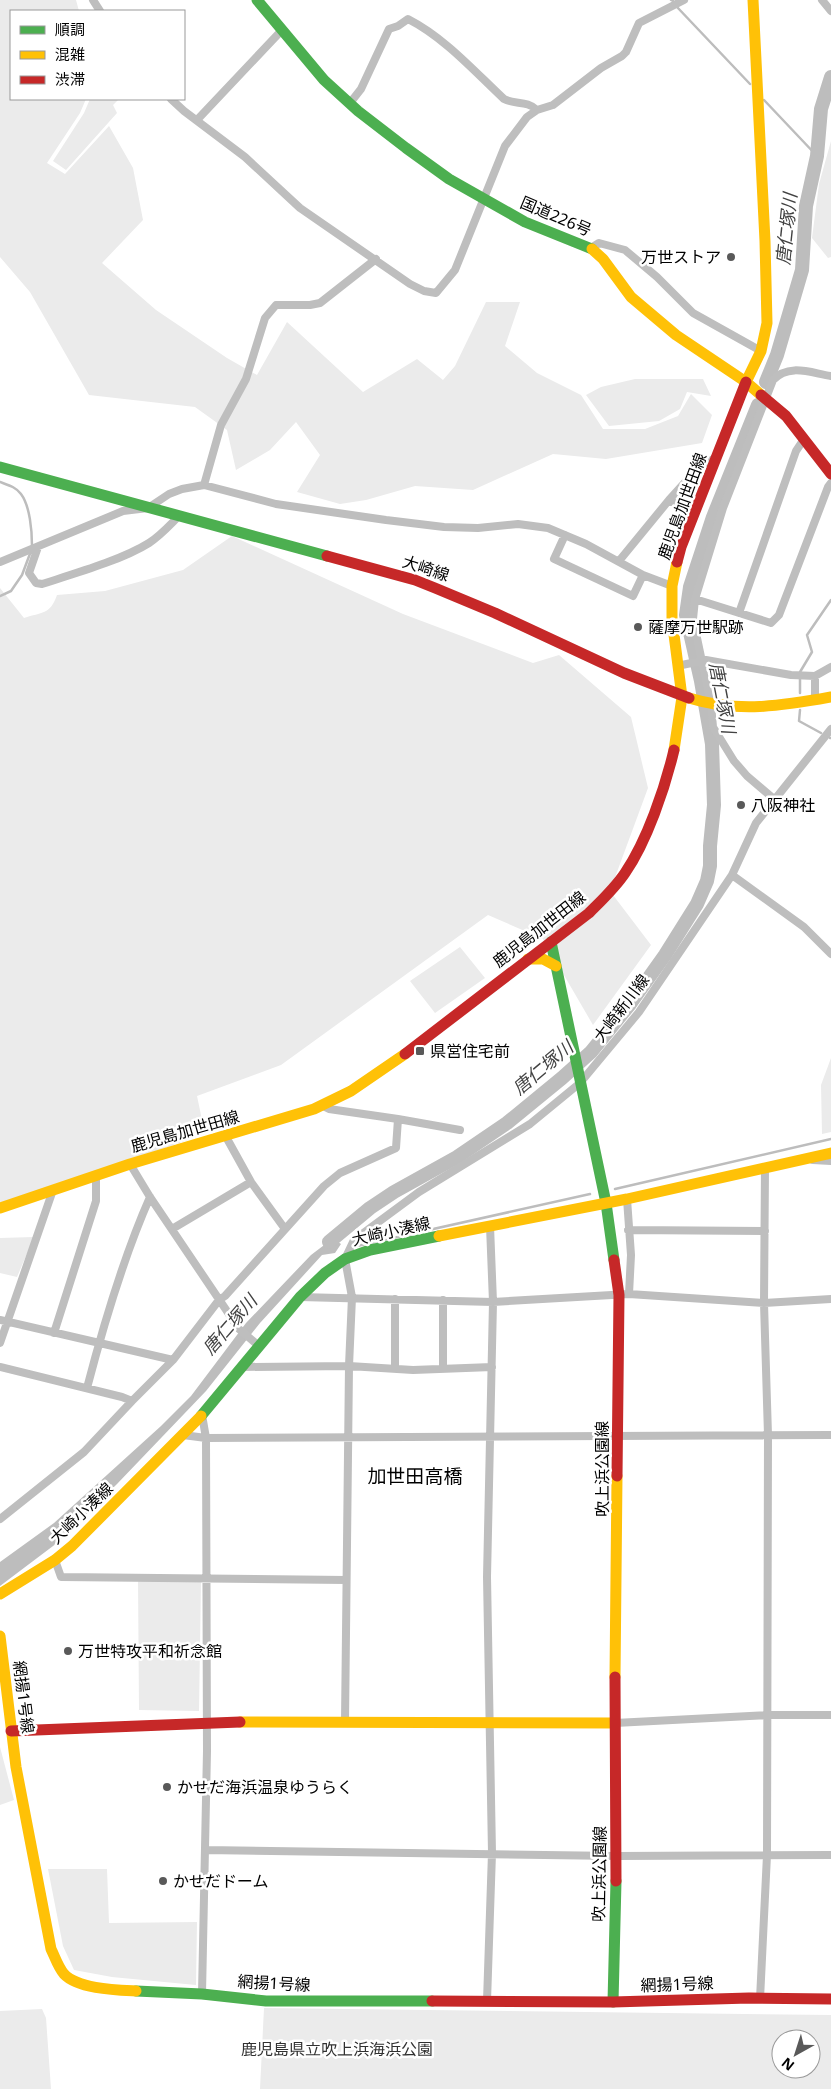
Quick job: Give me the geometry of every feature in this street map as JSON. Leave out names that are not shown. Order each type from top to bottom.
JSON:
[{"type":"main road","name":"国道226号","points":[[256,0],[324,80],[429,166],[525,222],[591,248],[603,259],[631,297],[676,336],[746,382],[786,416],[831,474]]},
{"type":"main road","name":"鹿児島加世田線","points":[[0,1208],[130,1164],[280,1120],[321,1105],[351,1091],[383,1070],[589,913],[609,894],[634,860],[669,771],[675,748],[682,697],[682,664],[672,619],[672,586],[681,547],[746,382],[761,351],[767,323],[753,0]]},
{"type":"main road","name":"大崎線","points":[[0,467],[415,580],[480,606],[627,675],[696,701],[709,704],[750,707],[831,697]]},
{"type":"main road","name":"吹上浜公園線","points":[[552,942],[624,1294],[618,1436],[617,1856],[613,2002]]},
{"type":"main road","points":[[528,959],[543,959],[556,966]]},
{"type":"main road","name":"大崎小湊線","points":[[0,1594],[55,1560],[72,1546],[202,1414],[241,1367],[255,1343],[325,1273],[345,1258],[370,1250],[627,1199],[831,1154]]},
{"type":"main road","name":"網揚1号線","points":[[0,1636],[11,1731],[51,1949],[56,1963],[65,1975],[76,1982],[108,1990],[202,1994],[266,2001],[613,2002],[831,1998]]},
{"type":"main road","points":[[11,1731],[207,1722],[616,1723]]},
{"type":"street","points":[[172,100],[245,157],[300,208],[410,284],[424,291],[436,293],[455,270],[474,225],[482,198],[505,146],[527,116],[536,110],[553,105],[601,68],[622,56],[626,52],[639,23],[684,0]]},
{"type":"street","points":[[822,0],[831,11]]},
{"type":"street","points":[[350,103],[361,89],[389,30],[408,19],[422,26],[463,59],[504,99],[532,105],[536,110]]},
{"type":"street","points":[[197,120],[282,30]]},
{"type":"street","points":[[591,248],[599,244],[625,250],[657,277],[693,313],[761,351]]},
{"type":"street","points":[[204,485],[222,425],[246,378],[263,323],[268,313],[276,305],[310,306],[320,303],[376,259]]},
{"type":"street","points":[[774,800],[747,776],[734,761],[713,727],[693,619],[695,599],[723,508],[773,380],[785,370],[795,369],[831,376]]},
{"type":"street","points":[[738,613],[796,451],[804,439]]},
{"type":"street","points":[[619,561],[698,468],[716,458]]},
{"type":"street","points":[[695,599],[771,623],[779,615],[831,483]]},
{"type":"street","points":[[0,562],[123,511],[148,508],[175,492],[191,486],[204,485],[276,504],[444,527],[478,528],[530,524],[548,528],[619,561],[643,575],[672,586]]},
{"type":"street","points":[[670,500],[694,513]]},
{"type":"street","points":[[38,547],[29,573],[36,583],[42,584],[111,560],[147,544],[159,536],[178,517]]},
{"type":"street","points":[[565,536],[554,559],[633,596],[643,575]]},
{"type":"street","points":[[682,664],[700,660],[791,675],[815,676],[831,667]]},
{"type":"street","points":[[815,676],[816,700]]},
{"type":"street","name":"大崎新川線","points":[[345,1258],[354,1240],[419,1192],[530,1124],[579,1079],[639,1012],[732,875],[756,823],[828,740],[831,729]]},
{"type":"street","points":[[732,875],[804,927],[831,954]]},
{"type":"street","points":[[321,1105],[328,1109],[460,1130]]},
{"type":"street","points":[[0,1519],[84,1452],[173,1360],[219,1300],[225,1296],[317,1192],[340,1173],[396,1148],[398,1119]]},
{"type":"street","points":[[225,1136],[251,1182],[285,1229]]},
{"type":"street","points":[[805,1159],[831,1161]]},
{"type":"street","points":[[130,1164],[150,1197],[239,1329],[255,1343]]},
{"type":"street","points":[[760,1999],[767,1855],[768,1435],[764,1303],[765,1168]]},
{"type":"street","points":[[54,1333],[96,1201],[96,1175]]},
{"type":"street","points":[[172,1229],[251,1182]]},
{"type":"street","points":[[0,1343],[4,1321],[53,1190]]},
{"type":"street","points":[[87,1388],[133,1234],[150,1197]]},
{"type":"street","points":[[624,1294],[631,1254],[627,1199]]},
{"type":"street","points":[[487,2001],[492,1853],[487,1577],[493,1302],[490,1226]]},
{"type":"street","points":[[628,1230],[765,1231]]},
{"type":"street","points":[[345,1258],[352,1297],[349,1366],[345,1722]]},
{"type":"street","points":[[300,1297],[493,1302],[624,1294],[764,1303],[831,1299]]},
{"type":"street","points":[[395,1299],[395,1369]]},
{"type":"street","points":[[442,1369],[443,1300]]},
{"type":"street","points":[[4,1321],[173,1360]]},
{"type":"street","points":[[241,1367],[349,1366],[395,1369],[442,1369],[492,1367]]},
{"type":"street","points":[[0,1367],[132,1401]]},
{"type":"street","points":[[202,1414],[206,1438],[207,1722],[202,1994]]},
{"type":"street","points":[[183,1435],[206,1438],[490,1435],[831,1435]]},
{"type":"street","points":[[55,1560],[61,1578],[346,1580]]},
{"type":"street","points":[[616,1723],[767,1715],[831,1715]]},
{"type":"street","points":[[205,1850],[617,1856],[831,1855]]},
{"type":"green space","points":[[0,0],[76,0],[79,10],[10,10],[10,100],[86,100],[80,113],[47,163],[65,174],[109,126],[133,168],[143,220],[102,263],[156,310],[227,358],[257,375],[287,322],[363,392],[417,359],[443,380],[455,366],[486,302],[520,302],[505,346],[537,373],[581,395],[603,429],[645,429],[678,416],[691,394],[712,415],[702,443],[606,459],[553,454],[473,490],[415,486],[366,500],[340,504],[297,492],[320,455],[296,422],[270,450],[236,470],[227,430],[195,407],[89,395],[30,292],[0,257]]},
{"type":"green space","points":[[90,100],[118,100],[113,105],[117,113],[66,170],[53,161],[84,113]]},
{"type":"green space","points":[[831,141],[831,257],[828,258],[812,238],[819,184]]},
{"type":"green space","points":[[635,379],[703,379],[711,396],[687,392],[680,409],[659,421],[609,426],[586,395],[601,387]]},
{"type":"green space","points":[[232,536],[403,614],[533,663],[559,655],[631,717],[648,788],[610,891],[651,945],[593,1025],[543,939],[488,915],[281,1065],[197,1096],[205,1134],[0,1206],[0,588],[24,618],[45,612],[57,595],[105,591],[183,570]]},
{"type":"green space","points":[[460,947],[485,978],[435,1013],[410,981]]},
{"type":"green space","points":[[831,1058],[831,1132],[822,1134],[821,1085]]},
{"type":"green space","points":[[34,1237],[17,1277],[0,1273],[0,1238]]},
{"type":"green space","points":[[138,1579],[201,1581],[199,1711],[139,1710]]},
{"type":"green space","points":[[0,1747],[14,1800],[0,1805]]},
{"type":"green space","points":[[48,1869],[107,1869],[109,1923],[197,1922],[196,1985],[112,1977],[74,1970],[63,1946]]},
{"type":"green space","name":"鹿児島県立吹上浜海浜公園","points":[[264,2008],[831,2015],[831,2089],[260,2089]]},
{"type":"green space","points":[[42,2009],[46,2018],[51,2089],[0,2089],[0,2011]]},
{"type":"shaded area","points":[[344,1230],[338,1242],[341,1244],[335,1253],[322,1255],[260,1323],[206,1391],[117,1484],[57,1543],[0,1586],[0,1562],[54,1523],[161,1426],[191,1396],[246,1323],[311,1255]]},
{"type":"waterway","points":[[677,7],[750,84]]},
{"type":"waterway","name":"唐仁塚川","points":[[766,382],[777,355],[802,270],[806,206],[817,156],[821,109],[831,77]]},
{"type":"waterway","points":[[764,100],[817,156]]},
{"type":"waterway","name":"唐仁塚川","points":[[329,1242],[370,1208],[394,1192],[457,1157],[507,1123],[591,1052],[630,1004],[665,955],[697,904],[707,881],[710,866],[714,805],[712,744],[701,681],[686,615],[690,587],[713,517],[758,405]]},
{"type":"waterway","points":[[0,482],[12,486],[24,499],[30,519],[32,546]]},
{"type":"waterway","points":[[0,596],[11,591],[22,575],[31,551]]},
{"type":"waterway","points":[[800,672],[812,652],[807,635],[831,600]]},
{"type":"waterway","points":[[800,678],[800,693]]},
{"type":"waterway","points":[[800,710],[799,721],[821,733]]},
{"type":"waterway","points":[[615,1189],[831,1139]]},
{"type":"waterway","points":[[357,1246],[590,1194]]},
{"type":"traffic: fast","points":[[257,0],[324,80],[358,111],[406,148],[449,179],[525,222],[592,249]]},
{"type":"traffic: fast","points":[[0,467],[327,556]]},
{"type":"traffic: fast","points":[[551,942],[606,1203],[614,1260]]},
{"type":"traffic: fast","points":[[201,1416],[300,1297],[325,1273],[345,1259],[370,1250],[439,1236]]},
{"type":"traffic: fast","points":[[613,2002],[616,1881]]},
{"type":"traffic: fast","points":[[136,1991],[202,1994],[266,2001],[432,2001]]},
{"type":"traffic: slow","points":[[746,382],[761,351],[767,323],[765,241],[753,0]]},
{"type":"traffic: slow","points":[[592,249],[603,259],[631,297],[676,335],[746,382],[761,395]]},
{"type":"traffic: slow","points":[[674,750],[682,697],[672,619],[672,586],[677,562]]},
{"type":"traffic: slow","points":[[689,698],[707,703],[742,707],[795,703],[831,697]]},
{"type":"traffic: slow","points":[[528,959],[543,959],[556,966]]},
{"type":"traffic: slow","points":[[0,1208],[130,1164],[314,1109],[351,1091],[405,1054]]},
{"type":"traffic: slow","points":[[439,1236],[627,1199],[831,1153]]},
{"type":"traffic: slow","points":[[0,1594],[55,1560],[72,1546],[201,1416]]},
{"type":"traffic: slow","points":[[615,1677],[617,1476]]},
{"type":"traffic: slow","points":[[0,1636],[16,1767],[51,1949],[64,1974],[78,1983],[98,1988],[136,1991]]},
{"type":"traffic: slow","points":[[240,1722],[615,1723]]},
{"type":"traffic: jam","points":[[677,562],[681,547],[746,382]]},
{"type":"traffic: jam","points":[[761,395],[786,416],[831,474]]},
{"type":"traffic: jam","points":[[327,556],[415,580],[495,613],[624,673],[689,698]]},
{"type":"traffic: jam","points":[[405,1054],[589,913],[613,889],[641,846],[666,781],[674,750]]},
{"type":"traffic: jam","points":[[614,1260],[619,1295],[617,1476]]},
{"type":"traffic: jam","points":[[615,1677],[616,1881]]},
{"type":"traffic: jam","points":[[11,1731],[240,1722]]},
{"type":"traffic: jam","points":[[432,2001],[613,2002],[749,1998],[831,1999]]},
{"type":"place","name":"万世ストア","points":[[731,257]]},
{"type":"place","name":"薩摩万世駅跡","points":[[638,627]]},
{"type":"place","name":"八阪神社","points":[[741,805]]},
{"type":"place","name":"県営住宅前","points":[[420,1051]]},
{"type":"place","name":"万世特攻平和祈念館","points":[[68,1651]]},
{"type":"place","name":"かせだ海浜温泉ゆうらく","points":[[167,1787]]},
{"type":"place","name":"かせだドーム","points":[[163,1881]]},
{"type":"district","name":"加世田高橋","points":[[415,1476]]}]
